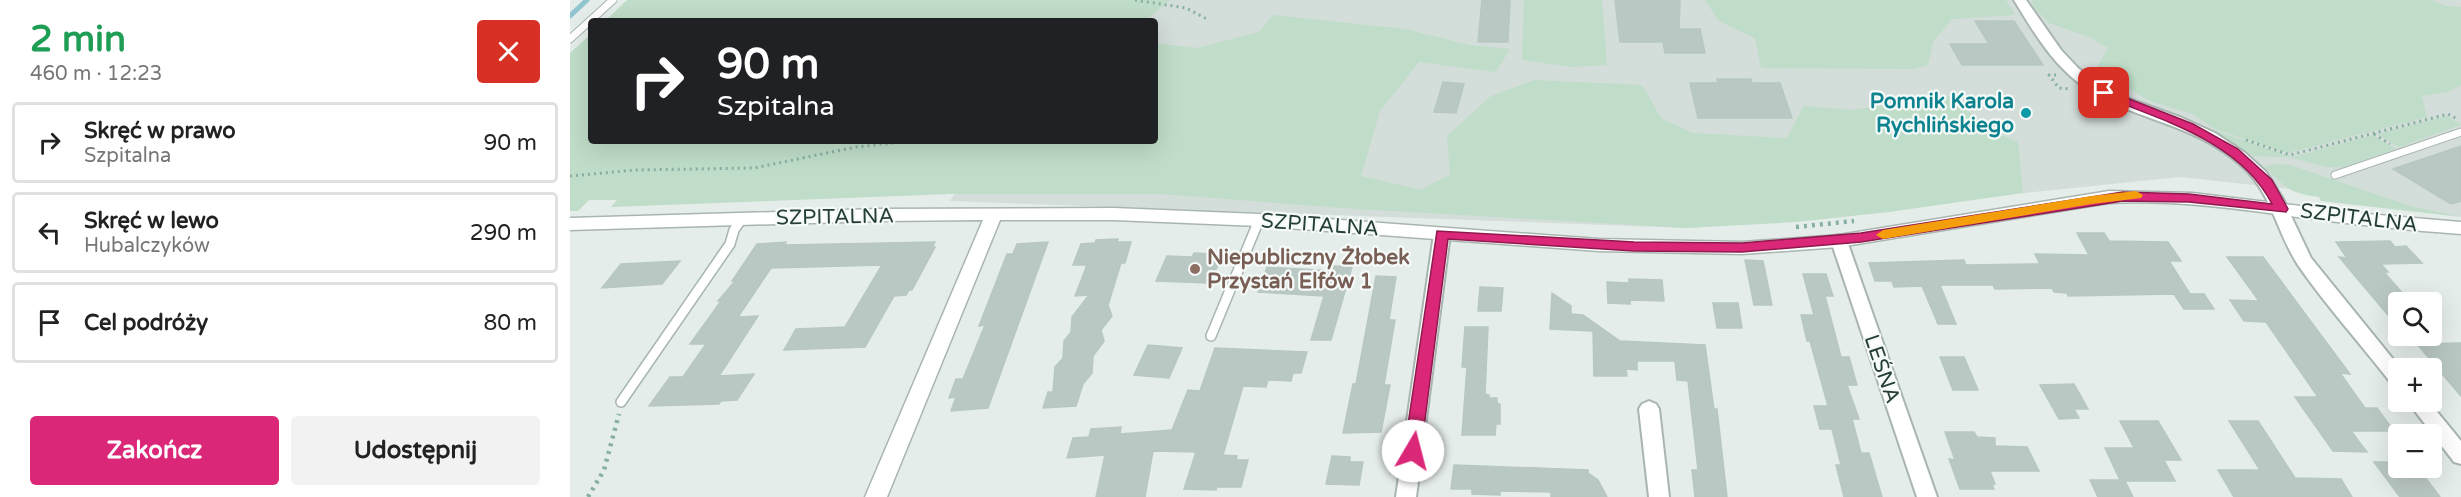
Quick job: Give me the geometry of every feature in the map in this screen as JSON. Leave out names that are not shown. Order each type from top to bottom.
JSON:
[{"type":"street","points":[[2020,0],[2059,55],[2081,79],[2116,99],[2188,126],[2234,152],[2268,183],[2281,209],[2292,242],[2305,262],[2388,366]]},
{"type":"street","name":"SZPITALNA","points":[[572,226],[994,214],[1157,216],[1258,220],[1652,247],[1751,247],[1839,241],[2127,196],[2189,198],[2461,228]]},
{"type":"street","points":[[876,497],[994,214]]},
{"type":"street","points":[[1406,497],[1442,234]]},
{"type":"street","name":"LEŚNA","points":[[1839,241],[1927,497]]},
{"type":"street","points":[[1649,409],[1659,497]]},
{"type":"street","points":[[2426,412],[2461,456]]},
{"type":"lane","points":[[593,18],[613,0]]},
{"type":"lane","points":[[570,39],[588,23]]},
{"type":"lane","points":[[2335,175],[2461,132]]},
{"type":"lane","points":[[621,402],[730,244],[741,220]]},
{"type":"lane","points":[[1211,336],[1258,220]]},
{"type":"path","points":[[1135,0],[1186,8],[1207,19]]},
{"type":"path","points":[[2238,137],[2290,155],[2448,114],[2461,122]]},
{"type":"path","points":[[570,176],[635,170],[754,168],[856,147],[884,144]]},
{"type":"path","points":[[588,497],[595,490],[614,436],[621,402]]},
{"type":"shaded area","points":[[1082,0],[2461,0],[2461,217],[2290,189],[2180,177],[1687,228],[950,201],[988,144],[1158,144],[1158,18],[1070,18]]},
{"type":"green space","points":[[627,0],[1170,0],[1149,18],[608,18]]},
{"type":"green space","points":[[1524,0],[1602,0],[1607,65],[1572,67],[1522,60]]},
{"type":"green space","points":[[1705,0],[2006,0],[2015,15],[1952,19],[1933,42],[1928,65],[1913,69],[1761,68],[1755,38],[1719,21]]},
{"type":"green space","points":[[2032,0],[2431,0],[2445,6],[2461,7],[2461,85],[2448,92],[2422,96],[2427,117],[2287,153],[2215,129],[2193,114],[2153,102],[2116,82],[2098,66],[2108,48],[2089,37],[2049,23],[2033,6]]},
{"type":"green space","points":[[1273,15],[1405,29],[1469,45],[1510,49],[1496,72],[1419,62],[1380,111],[1361,176],[1421,190],[1450,174],[1447,136],[1491,96],[1535,80],[1642,85],[1661,118],[1692,133],[1787,138],[1804,106],[1851,110],[1954,96],[1986,129],[2018,142],[2023,193],[1889,212],[1796,222],[1687,228],[1342,208],[1161,194],[950,194],[611,207],[617,200],[589,200],[578,211],[570,211],[570,53],[588,37],[588,144],[1158,144],[1158,43],[1197,48],[1259,32]]},
{"type":"green space","points":[[2447,116],[2461,125],[2399,147],[2377,134]]},
{"type":"green space","points":[[2207,128],[2293,157],[2373,135],[2396,149],[2343,167],[2326,167],[2289,157],[2254,156]]},
{"type":"green space","points":[[2290,165],[2410,206],[2461,217],[2321,201],[2319,197],[2288,188],[2264,166]]},
{"type":"building","points":[[1482,0],[1510,0],[1508,42],[1478,42]]},
{"type":"building","points":[[1615,0],[1680,1],[1679,29],[1700,29],[1705,53],[1665,53],[1663,42],[1620,42]]},
{"type":"building","points":[[1975,21],[2014,21],[2043,65],[1962,65],[1950,44],[1989,44]]},
{"type":"building","points":[[1717,79],[1751,79],[1752,83],[1780,83],[1792,118],[1698,118],[1690,83],[1718,83]]},
{"type":"building","points":[[1443,82],[1464,84],[1456,113],[1434,112]]},
{"type":"building","points":[[2461,146],[2461,201],[2451,204],[2393,169]]},
{"type":"building","points":[[2077,233],[2104,233],[2109,241],[2168,242],[2181,261],[2169,261],[2190,294],[2204,294],[2214,309],[2184,309],[2174,294],[2068,296],[2067,293],[2054,292],[2052,288],[1995,289],[1993,285],[1940,285],[1956,324],[1938,324],[1922,286],[1894,287],[1892,281],[1875,281],[1869,263],[1964,260],[1966,265],[2040,264],[2035,254],[2089,255]]},
{"type":"building","points":[[1118,239],[1117,242],[1131,242],[1125,263],[1121,263],[1108,305],[1112,316],[1101,330],[1104,341],[1093,356],[1092,373],[1083,384],[1076,406],[1043,408],[1048,392],[1053,392],[1055,367],[1063,358],[1064,341],[1071,332],[1072,317],[1089,295],[1075,296],[1087,265],[1073,265],[1081,244],[1095,243],[1096,240]]},
{"type":"building","points":[[2390,241],[2395,247],[2406,246],[2422,263],[2381,264],[2388,272],[2384,272],[2401,292],[2388,292],[2388,315],[2339,257],[2347,258],[2336,242]]},
{"type":"building","points":[[786,242],[785,245],[935,242],[932,247],[935,247],[912,290],[909,290],[906,295],[894,296],[865,347],[784,350],[796,329],[845,327],[882,265],[771,268],[738,317],[758,316],[719,376],[754,374],[737,400],[721,401],[719,404],[649,406],[670,377],[683,377],[706,344],[690,344],[721,301],[718,301],[735,281],[732,281],[757,244]]},
{"type":"building","points":[[1048,242],[988,408],[951,411],[956,397],[949,398],[956,379],[963,379],[985,325],[979,326],[1007,254],[1013,254],[1017,244]]},
{"type":"building","points":[[1194,253],[1211,254],[1210,257],[1221,258],[1210,283],[1156,281],[1167,256],[1192,257]]},
{"type":"building","points":[[2227,257],[2263,257],[2350,374],[2340,373],[2365,408],[2377,408],[2389,424],[2388,431],[2351,431],[2367,452],[2333,451],[2295,397],[2318,397],[2266,322],[2244,321],[2230,300],[2259,301]]},
{"type":"building","points":[[1745,260],[1763,261],[1772,305],[1754,305]]},
{"type":"building","points":[[680,261],[662,284],[602,288],[621,264]]},
{"type":"building","points":[[1334,266],[1352,267],[1331,340],[1311,340],[1324,296],[1258,292],[1267,267],[1333,271]]},
{"type":"building","points":[[1803,274],[1826,274],[1833,296],[1825,296],[1841,357],[1849,357],[1857,385],[1847,385],[1859,419],[1852,419],[1861,453],[1869,453],[1882,497],[1844,497],[1836,465],[1841,465],[1832,429],[1820,429],[1814,406],[1828,406],[1801,315],[1814,315]]},
{"type":"building","points":[[1376,276],[1396,277],[1389,320],[1395,320],[1384,385],[1390,385],[1381,432],[1343,433],[1353,384],[1356,384]]},
{"type":"building","points":[[1629,279],[1662,280],[1664,301],[1630,300],[1630,304],[1608,303],[1607,282],[1629,283]]},
{"type":"building","points":[[1480,287],[1503,288],[1501,311],[1478,311]]},
{"type":"building","points":[[1552,293],[1571,306],[1571,314],[1583,315],[1620,341],[1705,345],[1714,409],[1717,409],[1727,497],[1695,497],[1692,470],[1698,470],[1688,381],[1677,380],[1675,361],[1637,361],[1637,370],[1626,369],[1627,376],[1594,376],[1593,331],[1550,329]]},
{"type":"building","points":[[1713,303],[1738,303],[1742,328],[1717,328]]},
{"type":"building","points":[[1465,327],[1488,327],[1485,394],[1489,395],[1489,398],[1497,398],[1497,404],[1500,404],[1500,424],[1496,424],[1495,435],[1462,435],[1467,367],[1462,367]]},
{"type":"building","points":[[2442,343],[2461,343],[2461,396],[2442,374],[2442,358],[2429,358],[2419,346],[2442,346]]},
{"type":"building","points":[[1148,345],[1182,348],[1169,378],[1134,375]]},
{"type":"building","points":[[1215,348],[1307,352],[1301,373],[1293,373],[1291,381],[1268,380],[1266,387],[1243,386],[1223,455],[1237,456],[1236,460],[1248,460],[1241,487],[1217,487],[1216,490],[1184,489],[1196,452],[1153,451],[1145,497],[1096,497],[1105,455],[1067,458],[1073,438],[1089,437],[1091,429],[1121,427],[1120,434],[1172,430],[1188,390],[1200,391]]},
{"type":"building","points":[[1940,357],[1964,357],[1978,390],[1953,390]]},
{"type":"building","points":[[2074,384],[2088,409],[2074,409],[2079,418],[2059,419],[2040,385]]},
{"type":"building","points":[[2120,421],[2158,421],[2181,460],[2164,460],[2175,481],[2125,481],[2133,497],[2098,497],[2090,480],[2120,480],[2105,448],[2134,448]]},
{"type":"building","points":[[2229,421],[2258,421],[2295,478],[2341,479],[2352,497],[2234,497],[2218,470],[2260,470]]},
{"type":"building","points":[[1945,432],[1974,432],[1977,437],[1995,438],[1995,446],[2027,447],[2039,471],[1990,471],[1995,484],[1992,484],[1994,489],[1960,489],[1949,459],[1955,460]]},
{"type":"building","points":[[1332,456],[1350,457],[1350,462],[1363,462],[1359,485],[1326,484]]},
{"type":"building","points":[[2374,462],[2388,462],[2388,478],[2426,478],[2440,497],[2400,497]]},
{"type":"building","points":[[1454,465],[1588,470],[1588,473],[1598,480],[1607,497],[1551,497],[1551,492],[1500,491],[1500,495],[1472,494],[1472,489],[1451,489]]},
{"type":"waterway","points":[[570,16],[587,0]]},
{"type":"slow traffic","points":[[1883,235],[2109,197],[2136,195]]},
{"type":"place","name":"Pomnik Karola Rychlińskiego","points":[[2026,113]]},
{"type":"place","name":"Niepubliczny Żłobek Przystań Elfów 1","points":[[1195,269]]},
{"type":"route","points":[[1413,451],[1442,234],[1599,245],[1742,248],[1839,241],[1884,235],[2109,197],[2136,195],[2189,198],[2281,209],[2268,183],[2234,152],[2188,126],[2104,93]]}]
